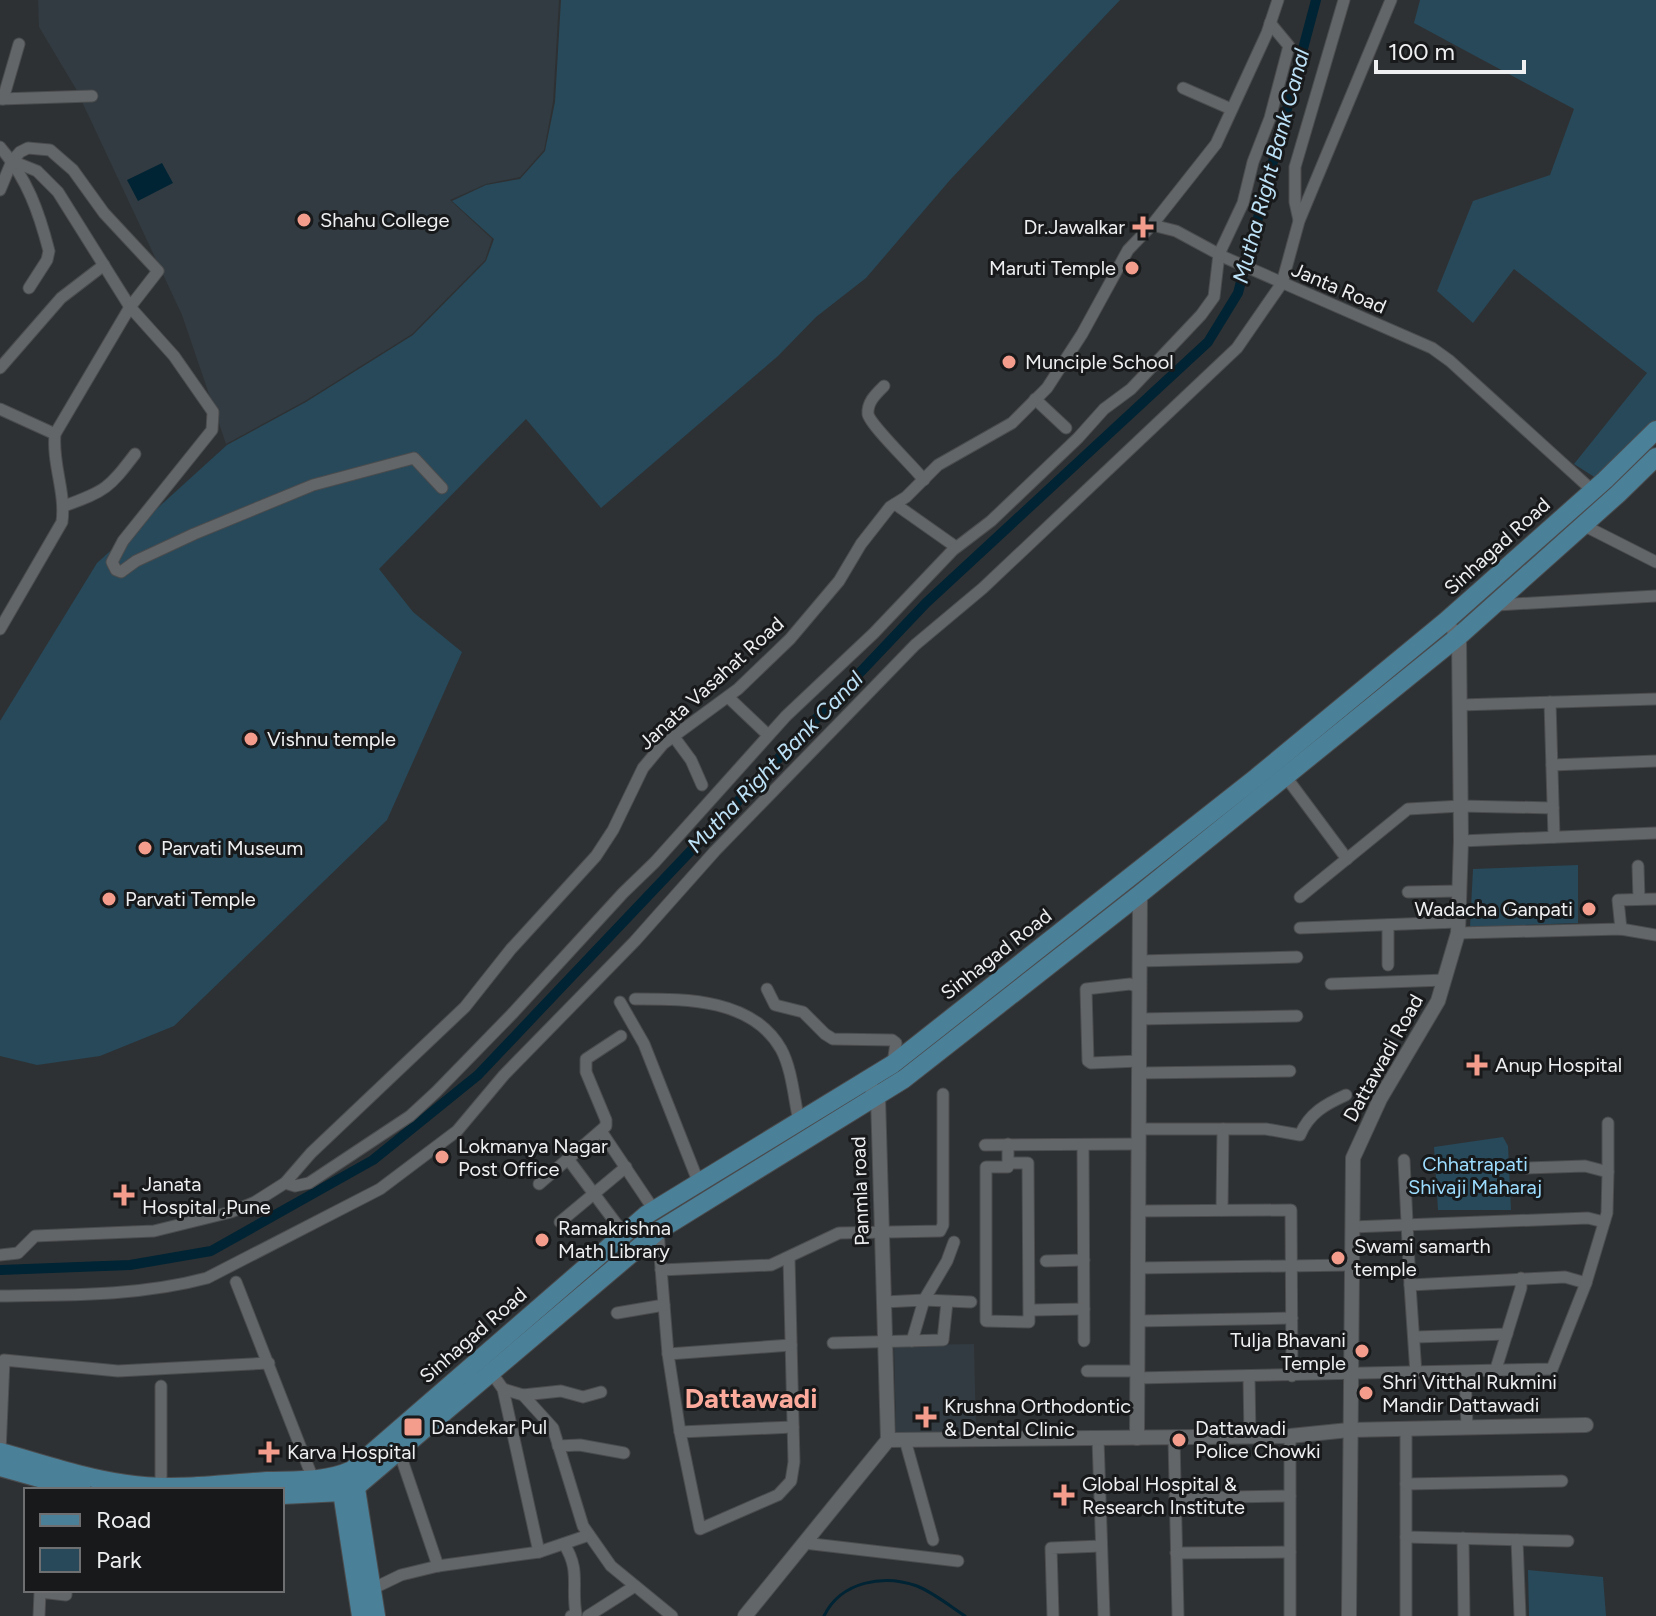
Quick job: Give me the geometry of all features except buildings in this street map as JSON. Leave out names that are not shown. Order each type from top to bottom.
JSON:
[{"type":"main road","name":"Sinhagad Road","points":[[345,1480],[658,1231],[878,1097],[1140,894],[1286,777],[1452,628],[1656,430]]},
{"type":"main road","name":"Sinhagad Road","points":[[345,1480],[399,1451],[624,1234],[654,1210],[893,1064],[1257,777],[1452,628],[1492,605],[1656,457]]},
{"type":"main road","points":[[0,1452],[104,1480],[161,1486],[206,1487],[313,1479],[345,1480]]},
{"type":"main road","points":[[0,1467],[71,1488]]},
{"type":"main road","points":[[284,1495],[345,1480]]},
{"type":"main road","points":[[345,1480],[376,1616]]},
{"type":"main road","points":[[345,1480],[361,1616]]},
{"type":"street","name":"Janata Vasahat Road","points":[[0,1255],[18,1253],[35,1236],[154,1231],[231,1212],[255,1202],[285,1183],[311,1153],[465,1007],[511,949],[596,856],[613,830],[643,768],[663,744],[728,697],[790,639],[819,608],[861,544],[895,504],[938,465],[1012,423],[1047,388],[1067,360],[1128,250],[1152,225],[1216,144],[1278,0]]},
{"type":"street","points":[[1299,221],[1295,202],[1295,167],[1344,0]]},
{"type":"street","points":[[0,1296],[132,1291],[176,1286],[207,1278],[380,1189],[468,1120],[504,1075],[915,645],[994,578],[1237,348],[1278,281],[1299,221],[1391,0]]},
{"type":"street","points":[[285,1183],[295,1186],[309,1183],[410,1116],[655,862],[768,735],[874,633],[956,547],[991,521],[1104,409],[1131,389],[1183,335],[1214,297],[1223,256],[1270,118],[1289,46],[1270,23]]},
{"type":"street","points":[[19,44],[2,99],[92,96]]},
{"type":"street","points":[[1183,88],[1231,109]]},
{"type":"street","points":[[0,147],[30,189],[49,251],[47,260],[29,288]]},
{"type":"street","points":[[0,190],[12,161],[20,152],[28,148],[50,150],[62,159],[104,213],[158,271],[130,307],[55,434],[54,446],[64,506],[62,522],[0,629]]},
{"type":"street","points":[[12,161],[37,171],[58,192],[130,307],[174,356],[213,412],[212,430],[123,541],[112,562],[116,570],[121,572],[136,561],[194,534],[313,485],[414,458],[442,488]]},
{"type":"street","points":[[1152,225],[1176,231],[1223,256]]},
{"type":"street","name":"Janta Road","points":[[1223,256],[1432,348],[1593,491]]},
{"type":"street","points":[[0,368],[61,298],[104,265]]},
{"type":"street","points":[[884,386],[869,405],[868,415],[924,480]]},
{"type":"street","points":[[1035,399],[1066,428]]},
{"type":"street","points":[[0,409],[55,434]]},
{"type":"street","points":[[64,506],[110,486],[135,454]]},
{"type":"street","points":[[895,504],[956,547]]},
{"type":"street","points":[[1583,525],[1656,562]]},
{"type":"street","points":[[1492,605],[1656,596]]},
{"type":"street","name":"Dattawadi Road","points":[[1349,1616],[1353,1158],[1380,1099],[1438,1001],[1458,928],[1460,705],[1452,628]]},
{"type":"street","points":[[728,697],[768,735]]},
{"type":"street","points":[[1460,705],[1656,699]]},
{"type":"street","points":[[1550,702],[1554,837]]},
{"type":"street","points":[[674,737],[691,760],[702,785]]},
{"type":"street","points":[[1552,765],[1656,761]]},
{"type":"street","points":[[1286,777],[1347,859]]},
{"type":"street","points":[[1300,897],[1408,809],[1461,806],[1553,808]]},
{"type":"street","points":[[1461,841],[1656,833]]},
{"type":"street","points":[[1638,866],[1639,899]]},
{"type":"street","points":[[1408,892],[1459,891]]},
{"type":"street","points":[[1137,1438],[1140,894]]},
{"type":"street","points":[[1621,929],[1618,900],[1656,899]]},
{"type":"street","points":[[1388,925],[1388,965]]},
{"type":"street","points":[[1300,928],[1388,925],[1621,929],[1656,935]]},
{"type":"street","points":[[1139,961],[1297,957]]},
{"type":"street","points":[[1331,984],[1445,980]]},
{"type":"street","points":[[1139,987],[1130,984],[1086,989],[1088,1061],[1091,1063],[1290,1071]]},
{"type":"street","points":[[767,989],[775,1005],[803,1012],[833,1039],[892,1040],[896,1043],[893,1064]]},
{"type":"street","points":[[635,999],[708,1002],[755,1022],[781,1048],[799,1121]]},
{"type":"street","points":[[620,1002],[644,1044],[698,1181]]},
{"type":"street","points":[[1139,1019],[1297,1016]]},
{"type":"street","points":[[539,1184],[606,1126],[586,1072],[586,1059],[621,1036]]},
{"type":"street","points":[[867,1081],[878,1097]]},
{"type":"street","points":[[661,1270],[771,1265],[839,1233],[940,1231],[943,1229],[943,1094]]},
{"type":"street","points":[[985,1145],[1083,1145],[1223,1129],[1266,1129],[1300,1135],[1310,1118],[1325,1105],[1346,1095]]},
{"type":"street","name":"Panmla road","points":[[878,1097],[888,1440]]},
{"type":"street","points":[[1087,1371],[1249,1377],[1552,1369],[1586,1283],[1607,1213],[1608,1123]]},
{"type":"street","points":[[1222,1210],[1223,1129]]},
{"type":"street","points":[[601,1131],[654,1210]]},
{"type":"street","points":[[1008,1144],[1008,1163],[1008,1167],[986,1167],[986,1321],[1029,1322],[1028,1163],[1008,1163]]},
{"type":"street","points":[[1083,1145],[1084,1341]]},
{"type":"street","points":[[568,1159],[624,1234]]},
{"type":"street","points":[[1404,1160],[1405,1225],[1416,1337],[1416,1374]]},
{"type":"street","points":[[1527,1168],[1585,1166],[1608,1172]]},
{"type":"street","points":[[560,1222],[626,1167]]},
{"type":"street","points":[[1138,1211],[1291,1210],[1292,1376]]},
{"type":"street","points":[[1352,1227],[1588,1218],[1604,1222]]},
{"type":"street","points":[[658,1231],[668,1354],[700,1529],[778,1495],[791,1481],[794,1462],[789,1258]]},
{"type":"street","points":[[912,1341],[924,1300],[947,1261],[954,1242]]},
{"type":"street","points":[[1046,1261],[1084,1260]]},
{"type":"street","points":[[1138,1268],[1351,1265]]},
{"type":"street","points":[[1410,1285],[1565,1277],[1586,1283]]},
{"type":"street","points":[[1495,1372],[1521,1288],[1521,1278]]},
{"type":"street","points":[[236,1282],[313,1479]]},
{"type":"street","points":[[884,1302],[971,1302]]},
{"type":"street","points":[[833,1343],[943,1340],[947,1302]]},
{"type":"street","points":[[617,1313],[664,1305]]},
{"type":"street","points":[[1034,1310],[1084,1309]]},
{"type":"street","points":[[1138,1321],[1292,1318]]},
{"type":"street","points":[[1416,1337],[1507,1334]]},
{"type":"street","points":[[668,1354],[791,1345]]},
{"type":"street","points":[[0,1452],[4,1360],[118,1371],[269,1363]]},
{"type":"street","points":[[495,1361],[539,1552]]},
{"type":"street","points":[[1465,1372],[1467,1427]]},
{"type":"street","points":[[1249,1377],[1250,1437]]},
{"type":"street","points":[[161,1386],[161,1486]]},
{"type":"street","points":[[503,1389],[523,1395],[561,1391],[583,1397],[601,1392]]},
{"type":"street","points":[[523,1395],[553,1428],[583,1526],[589,1535],[611,1566],[668,1612]]},
{"type":"street","points":[[745,1616],[888,1440],[1250,1437],[1349,1430],[1586,1425]]},
{"type":"street","points":[[680,1432],[793,1427]]},
{"type":"street","points":[[1406,1429],[1406,1616]]},
{"type":"street","points":[[1290,1436],[1290,1616]]},
{"type":"street","points":[[1174,1438],[1178,1616]]},
{"type":"street","points":[[1098,1439],[1104,1616]]},
{"type":"street","points":[[905,1440],[933,1540]]},
{"type":"street","points":[[558,1446],[580,1445],[624,1453]]},
{"type":"street","points":[[399,1451],[438,1566]]},
{"type":"street","points":[[1406,1484],[1562,1481]]},
{"type":"street","points":[[1175,1498],[1290,1496]]},
{"type":"street","points":[[372,1589],[401,1575],[438,1566],[539,1552],[589,1535]]},
{"type":"street","points":[[1406,1537],[1568,1541]]},
{"type":"street","points":[[1463,1538],[1464,1616]]},
{"type":"street","points":[[1517,1540],[1520,1616]]},
{"type":"street","points":[[804,1543],[958,1561]]},
{"type":"street","points":[[564,1544],[574,1559],[575,1585],[572,1596],[578,1615],[635,1586]]},
{"type":"street","points":[[1053,1616],[1051,1548],[1101,1546]]},
{"type":"street","points":[[1176,1553],[1290,1552]]},
{"type":"street","points":[[39,1616],[40,1592],[66,1595],[66,1592]]},
{"type":"street","points":[[652,1616],[668,1612]]},
{"type":"shaded area","name":"Shahu College","points":[[38,0],[559,0],[553,102],[544,150],[520,177],[486,184],[450,200],[492,239],[485,260],[412,334],[305,401],[226,444],[182,315],[76,89],[39,27]]},
{"type":"shaded area","points":[[162,163],[173,183],[138,201],[127,180]]},
{"type":"shaded area","points":[[974,1344],[976,1431],[896,1433],[894,1345]]},
{"type":"green space","points":[[561,0],[1120,0],[950,180],[866,278],[816,317],[778,356],[601,508],[526,419],[379,569],[413,612],[462,652],[387,820],[174,1026],[100,1056],[37,1065],[0,1056],[0,721],[97,563],[227,445],[306,402],[413,335],[486,261],[494,239],[452,201],[486,185],[520,179],[545,151],[555,102]]},
{"type":"green space","points":[[1420,0],[1656,0],[1656,421],[1599,480],[1574,464],[1647,373],[1514,269],[1473,323],[1437,291],[1473,201],[1550,175],[1574,109],[1414,23]]},
{"type":"green space","points":[[1578,865],[1578,923],[1470,927],[1473,869]]},
{"type":"green space","name":"Chhatrapati Shivaji Maharaj","points":[[1503,1137],[1508,1146],[1511,1210],[1438,1210],[1434,1147]]},
{"type":"green space","points":[[1528,1570],[1603,1577],[1606,1616],[1529,1616]]},
{"type":"waterway","name":"Mutha Right Bank Canal","points":[[0,1270],[130,1265],[211,1251],[373,1160],[478,1075],[926,603],[1208,342],[1238,293],[1316,0]]},
{"type":"waterway","points":[[824,1616],[841,1595],[864,1583],[878,1581],[917,1586],[965,1616]]},
{"type":"place","name":"Shahu College","points":[[304,220]]},
{"type":"place","name":"Dr.Jawalkar","points":[[1143,227]]},
{"type":"place","name":"Maruti Temple","points":[[1132,268]]},
{"type":"place","name":"Munciple School","points":[[1009,362]]},
{"type":"place","name":"Vishnu temple","points":[[251,739]]},
{"type":"place","name":"Parvati Museum","points":[[145,848]]},
{"type":"place","name":"Parvati Temple","points":[[109,899]]},
{"type":"place","name":"Wadacha Ganpati","points":[[1589,909]]},
{"type":"place","name":"Anup Hospital","points":[[1477,1065]]},
{"type":"place","name":"Lokmanya Nagar Post Office","points":[[442,1157]]},
{"type":"place","name":"Janata Hospital ,Pune","points":[[124,1195]]},
{"type":"place","name":"Ramakrishna Math Library","points":[[542,1240]]},
{"type":"place","name":"Swami samarth temple","points":[[1338,1258]]},
{"type":"place","name":"Tulja Bhavani Temple","points":[[1362,1351]]},
{"type":"place","name":"Shri Vitthal Rukmini Mandir Dattawadi","points":[[1366,1393]]},
{"type":"place","name":"Krushna Orthodontic & Dental Clinic","points":[[926,1417]]},
{"type":"place","name":"Dandekar Pul","points":[[413,1427]]},
{"type":"place","name":"Dattawadi Police Chowki","points":[[1179,1440]]},
{"type":"place","name":"Karva Hospital","points":[[269,1452]]},
{"type":"place","name":"Global Hospital & Research Institute","points":[[1064,1495]]},
{"type":"district","name":"Dattawadi","points":[[751,1398]]}]
